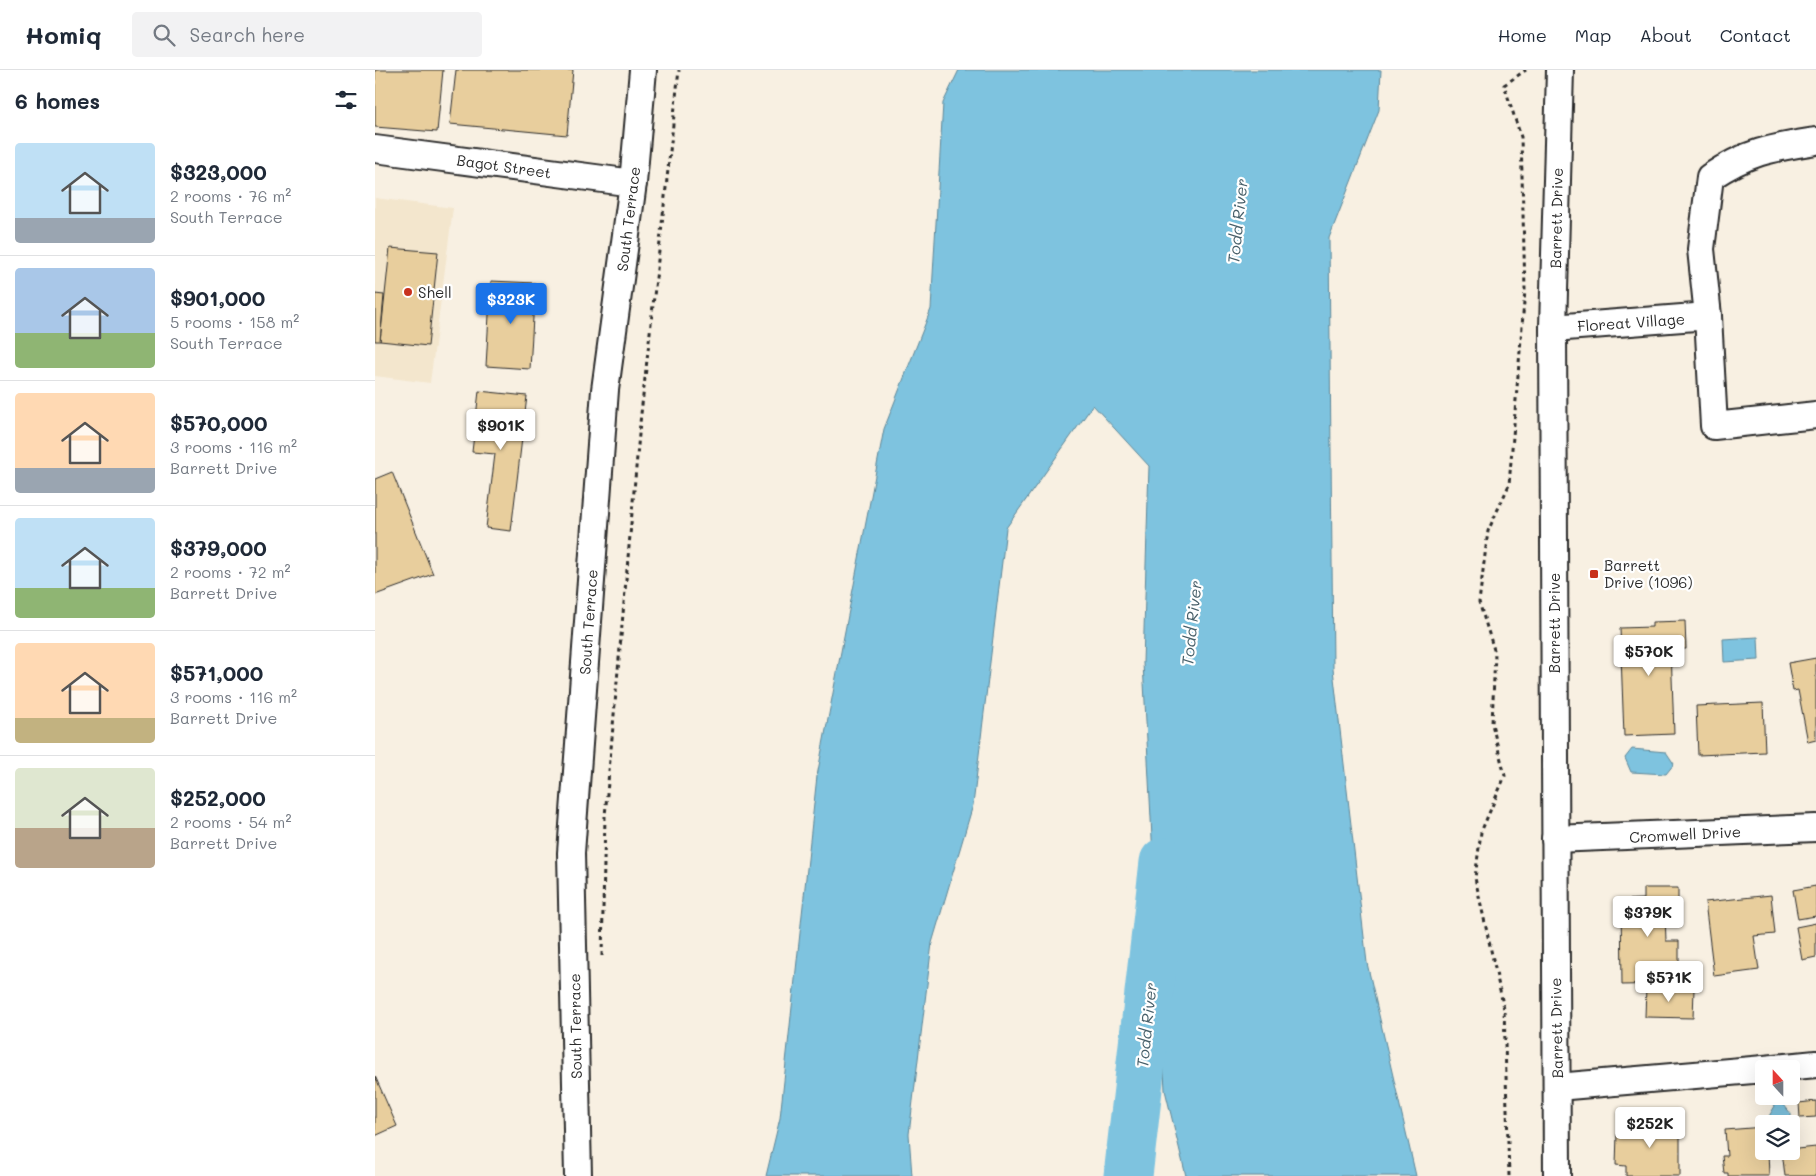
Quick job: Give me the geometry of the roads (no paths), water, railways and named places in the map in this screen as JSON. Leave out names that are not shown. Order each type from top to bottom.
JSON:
[{"type":"street","name":"South Terrace","points":[[578,1176],[571,853],[605,390],[633,183],[643,70]]},
{"type":"street","name":"Barrett Drive","points":[[1557,1176],[1553,328],[1560,70]]},
{"type":"street","points":[[1816,141],[1763,150],[1732,162],[1710,177],[1701,249],[1709,316],[1714,426],[1816,415]]},
{"type":"street","name":"Bagot Street","points":[[375,149],[633,183]]},
{"type":"street","name":"Floreat Village","points":[[1553,328],[1709,316]]},
{"type":"street","name":"Cromwell Drive","points":[[1555,840],[1816,828]]},
{"type":"street","points":[[1800,1066],[1816,1064]]},
{"type":"street","points":[[1557,1087],[1755,1070]]},
{"type":"water","points":[[959,70],[1381,70],[1379,110],[1329,238],[1333,669],[1367,963],[1416,1176],[1186,1176],[1165,1090],[1143,663],[1149,466],[1093,405],[1006,528],[973,805],[932,943],[909,1134],[912,1176],[766,1176],[780,1118],[817,776],[884,429],[931,309],[943,103]]},
{"type":"water","points":[[1758,637],[1759,660],[1724,662],[1723,639]]},
{"type":"water","points":[[1632,749],[1666,752],[1674,764],[1666,774],[1631,772],[1625,758]]},
{"type":"water","points":[[1784,1105],[1791,1115],[1770,1115],[1775,1106]]},
{"type":"waterway","name":"Todd River","points":[[1128,1176],[1164,862]]},
{"type":"place","name":"Shell","points":[[408,292]]},
{"type":"place","name":"Barrett Drive (1096)","points":[[1594,574]]}]
